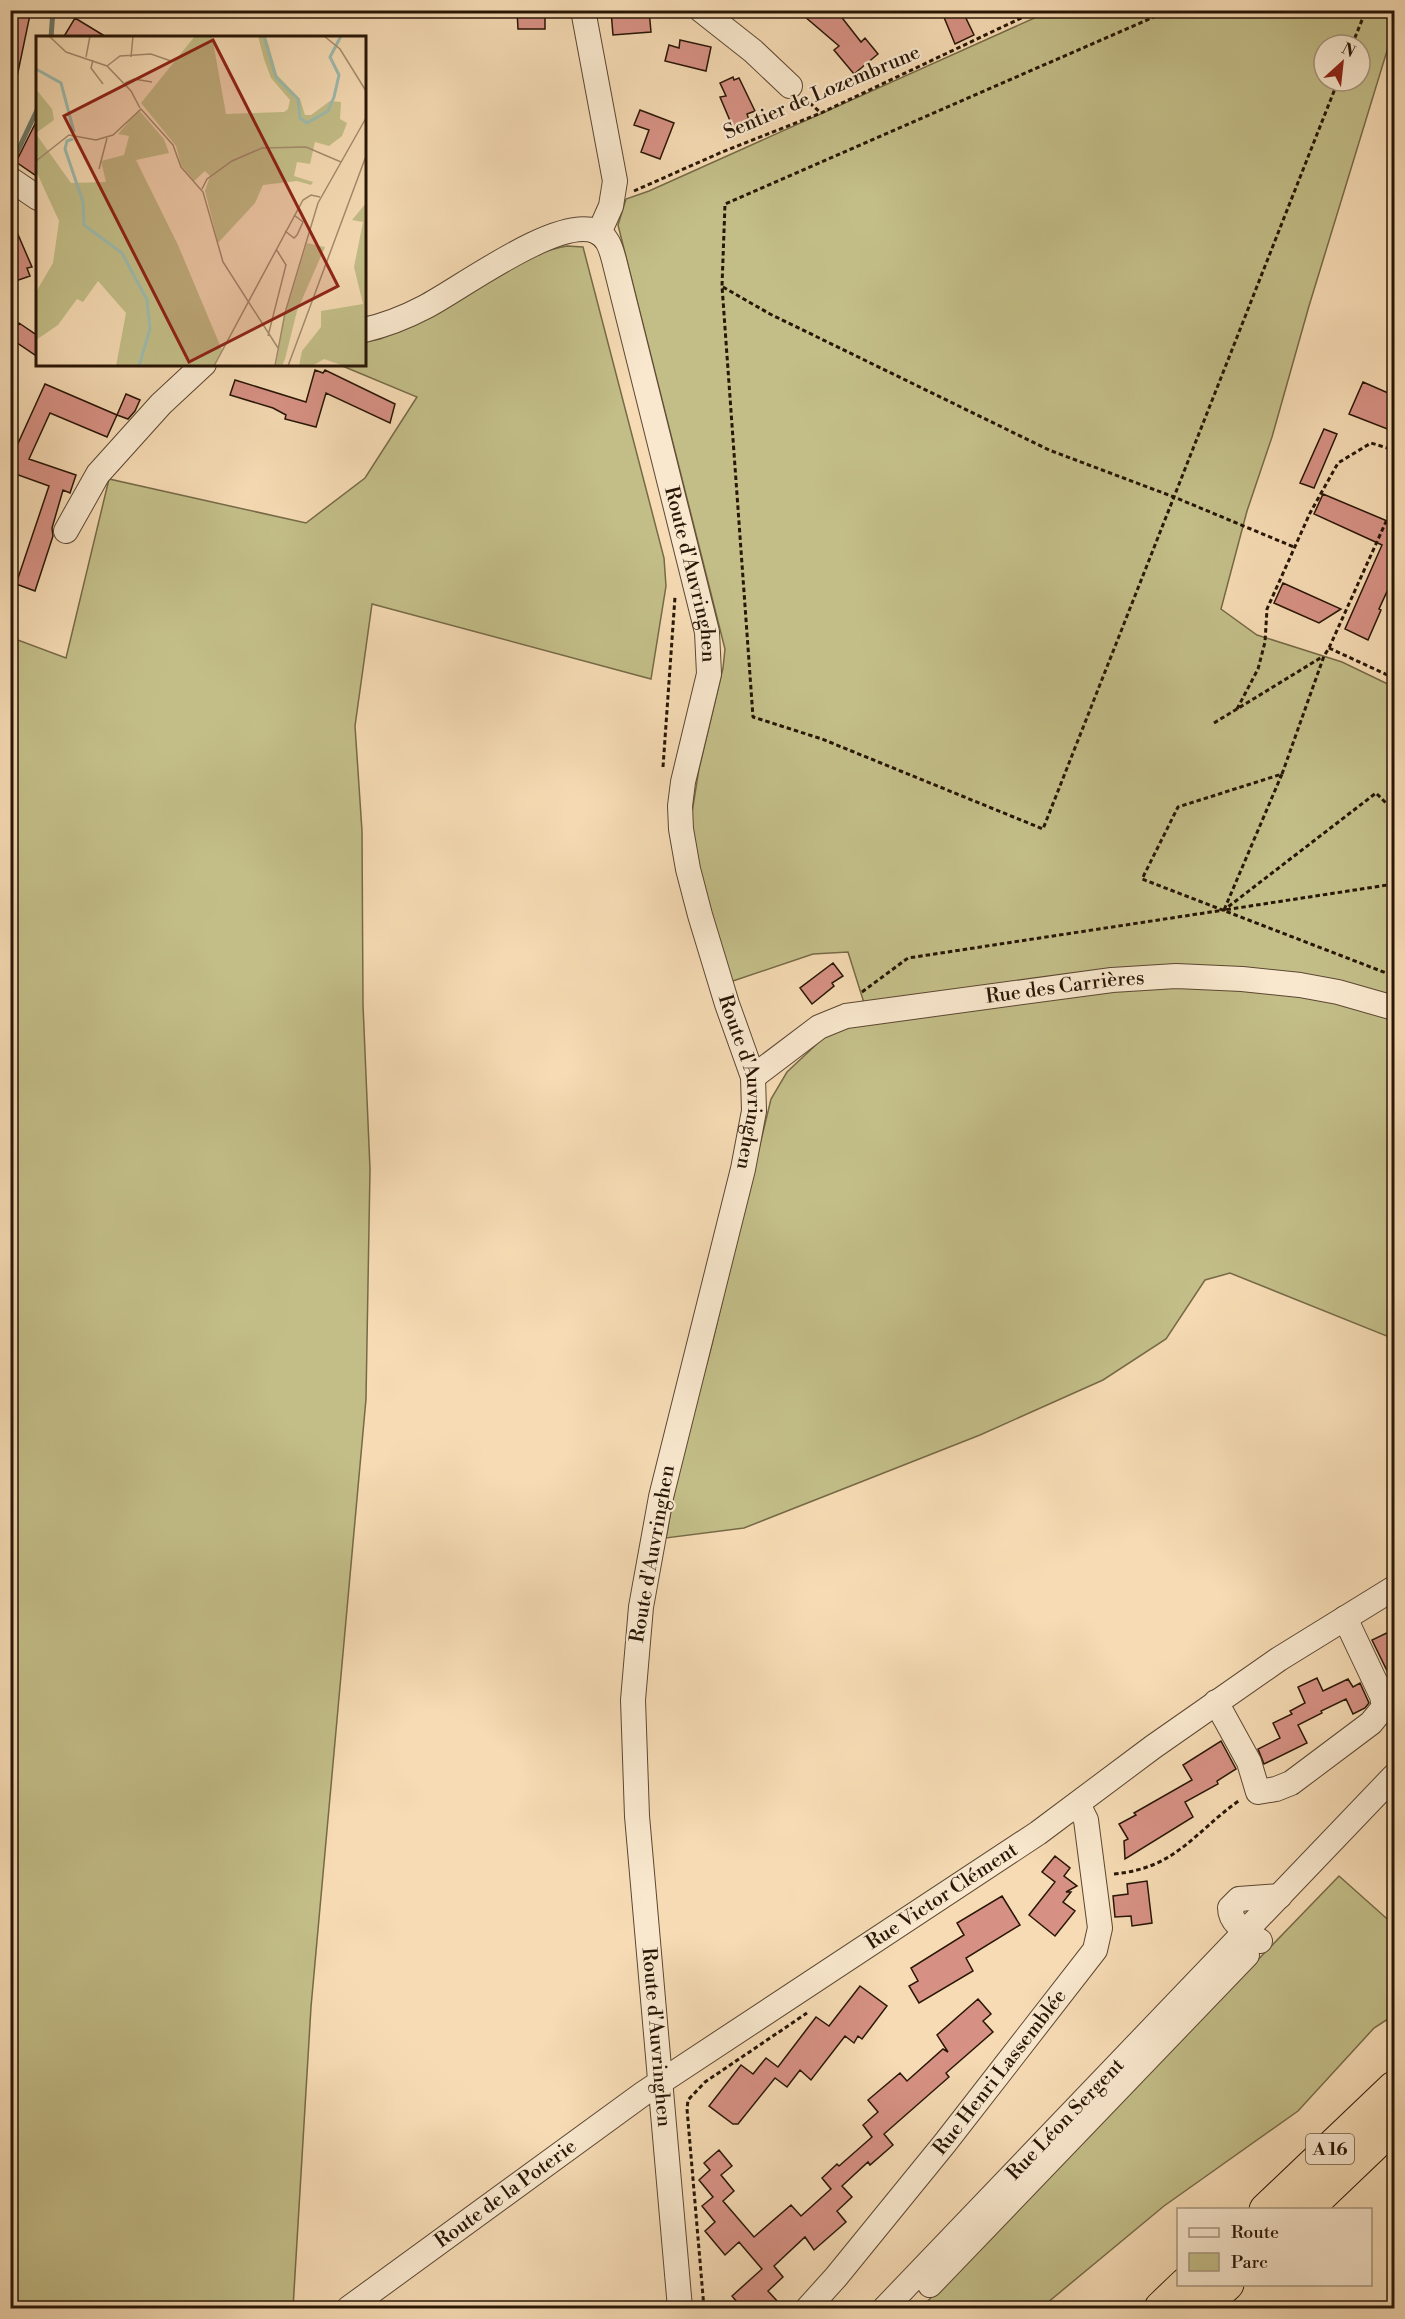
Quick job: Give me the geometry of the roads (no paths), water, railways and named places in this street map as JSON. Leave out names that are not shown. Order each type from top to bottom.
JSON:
[{"type":"highway","name":"A 16","points":[[1268,2208],[1395,2088]]},
{"type":"highway","name":"A 16","points":[[1307,2208],[1395,2125]]},
{"type":"highway","points":[[1161,2308],[1184,2286]]},
{"type":"highway","points":[[1201,2308],[1225,2286]]},
{"type":"street","points":[[366,329],[415,312],[528,246],[581,230],[599,233],[609,214],[615,194],[614,169],[583,10]]},
{"type":"street","points":[[701,10],[753,51],[790,86]]},
{"type":"street","points":[[10,179],[36,197]]},
{"type":"street","name":"Route d'Auvringhen","points":[[599,233],[608,242],[614,261],[707,632],[709,674],[683,782],[680,806],[681,829],[700,915],[727,1004],[753,1077],[754,1098],[750,1135],[661,1497],[645,1580],[636,1649],[633,1715],[635,1777],[680,2308]]},
{"type":"street","points":[[66,531],[98,474],[154,411],[202,366]]},
{"type":"street","name":"Rue des Carrières","points":[[753,1077],[819,1027],[835,1019],[871,1012],[1112,980],[1176,976],[1262,980],[1338,992],[1395,1008]]},
{"type":"street","name":"Rue Victor Clément","points":[[661,2081],[859,1952],[1078,1804],[1153,1747],[1279,1659],[1395,1588]]},
{"type":"street","points":[[1216,1702],[1249,1762],[1258,1792],[1276,1789],[1291,1783],[1371,1723],[1384,1707],[1382,1696],[1345,1618]]},
{"type":"street","points":[[1253,1936],[1230,1914],[1233,1903],[1239,1899],[1280,1896],[1395,1776]]},
{"type":"street","name":"Rue Léon Sergent","points":[[885,2308],[1253,1936],[1395,1800]]},
{"type":"street","name":"Rue Henri Lassemblée","points":[[808,2308],[945,2143],[1091,1958],[1098,1943],[1100,1928],[1086,1820],[1078,1804]]},
{"type":"street","name":"Rue Léon Sergent","points":[[908,2308],[1253,1936]]},
{"type":"street","name":"Route de la Poterie","points":[[350,2308],[661,2081]]},
{"type":"waterway","points":[[51,36],[53,10]]},
{"type":"waterway","points":[[12,163],[36,112]]}]
